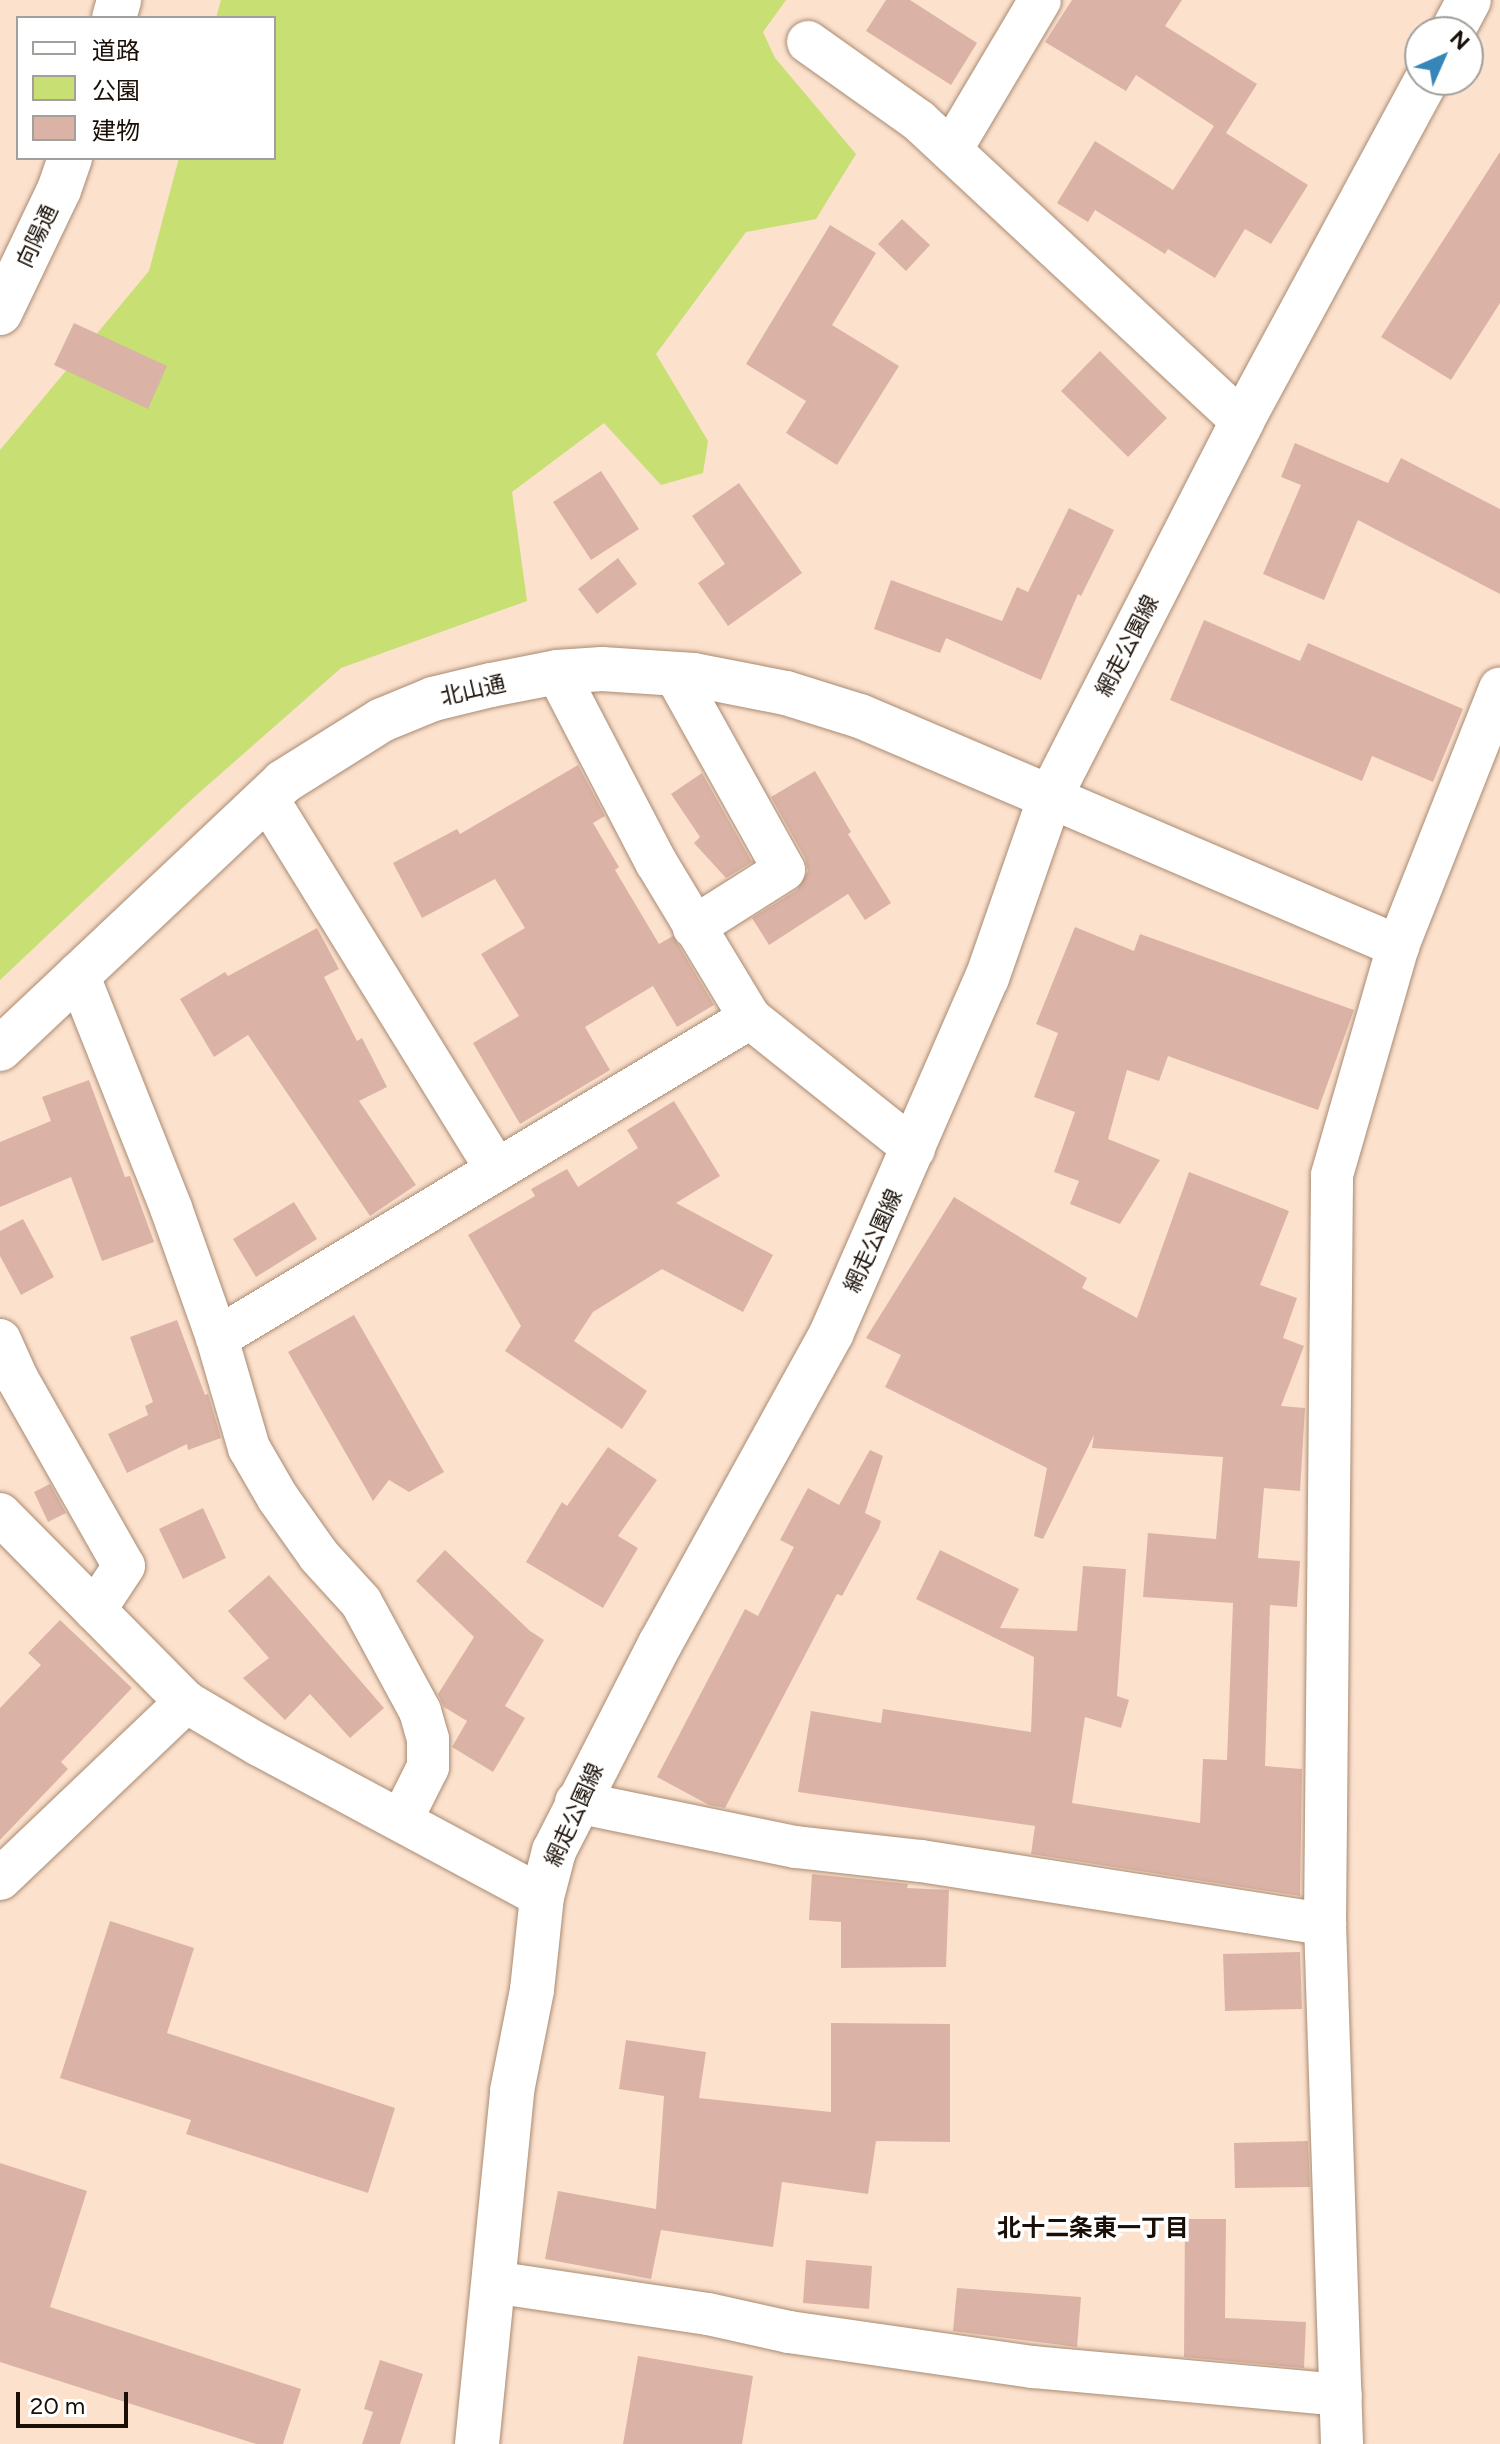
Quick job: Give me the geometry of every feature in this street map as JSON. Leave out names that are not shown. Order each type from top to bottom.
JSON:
[{"type":"main road","name":"網走公園線","points":[[477,2444],[512,2091],[532,1990],[542,1897],[554,1851],[576,1802],[832,1332],[987,978],[1050,797],[1242,421],[1417,96]]},
{"type":"main road","name":"向陽通","points":[[0,313],[59,190],[69,160]]},
{"type":"main road","name":"北山通","points":[[0,1049],[267,798],[307,766],[382,720],[433,699],[557,672],[602,669],[675,674],[786,693],[860,716],[1050,797]]},
{"type":"street","points":[[951,150],[1040,0]]},
{"type":"street","points":[[808,42],[919,121],[1242,421]]},
{"type":"street","points":[[557,672],[694,927],[750,1018],[914,1149]]},
{"type":"street","points":[[675,674],[784,870],[694,927]]},
{"type":"street","points":[[1342,2444],[1325,1924],[1332,1175],[1398,946],[1500,689]]},
{"type":"street","points":[[1050,797],[1398,946]]},
{"type":"street","points":[[267,798],[497,1170]]},
{"type":"street","points":[[78,974],[171,1208],[217,1338],[249,1448],[278,1498],[319,1556],[361,1602],[420,1711],[428,1739],[428,1767],[402,1819]]},
{"type":"street","points":[[217,1338],[750,1018]]},
{"type":"street","points":[[0,1340],[17,1378],[124,1566],[95,1610]]},
{"type":"street","points":[[0,1514],[186,1702],[259,1745],[402,1819],[542,1897]]},
{"type":"street","points":[[0,1879],[186,1702]]},
{"type":"street","points":[[576,1802],[796,1847],[921,1861],[1325,1924]]},
{"type":"street","points":[[493,2282],[708,2314],[789,2332],[1033,2367],[1341,2395]]},
{"type":"green space","points":[[221,0],[786,0],[763,32],[775,58],[856,154],[816,219],[746,232],[656,354],[708,441],[703,473],[661,485],[604,423],[512,492],[527,601],[341,668],[192,799],[0,980],[0,450],[149,271],[178,160],[276,160],[276,16],[217,16]]},
{"type":"building","points":[[886,0],[910,0],[977,43],[951,85],[866,31]]},
{"type":"building","points":[[1072,0],[1182,0],[1165,26],[1257,84],[1226,133],[1308,185],[1271,244],[1245,229],[1215,278],[1168,249],[1165,254],[1095,210],[1088,222],[1057,203],[1095,141],[1173,190],[1214,126],[1136,75],[1126,91],[1045,42]]},
{"type":"building","points":[[1500,152],[1500,303],[1451,380],[1381,337]]},
{"type":"building","points":[[902,219],[930,245],[906,271],[878,244]]},
{"type":"building","points":[[830,225],[876,253],[832,325],[899,366],[837,465],[786,433],[806,401],[746,364]]},
{"type":"building","points":[[74,323],[167,366],[148,409],[54,365]]},
{"type":"building","points":[[1100,351],[1167,418],[1128,457],[1061,391]]},
{"type":"building","points":[[1295,443],[1388,483],[1401,458],[1500,509],[1500,594],[1358,520],[1324,600],[1263,574],[1301,485],[1281,477]]},
{"type":"building","points":[[601,471],[639,529],[591,560],[553,502]]},
{"type":"building","points":[[739,483],[802,573],[728,626],[698,583],[725,564],[692,516]]},
{"type":"building","points":[[1069,508],[1114,530],[1081,596],[1078,594],[1041,680],[946,638],[940,653],[874,629],[891,580],[1002,621],[1017,587],[1028,592]]},
{"type":"building","points":[[618,558],[637,584],[597,614],[578,589]]},
{"type":"building","points":[[1204,620],[1300,661],[1308,643],[1463,709],[1433,782],[1372,756],[1362,781],[1170,700]]},
{"type":"building","points":[[578,765],[605,816],[593,823],[619,867],[615,870],[659,944],[673,936],[714,1005],[677,1027],[653,986],[585,1027],[610,1070],[520,1124],[473,1043],[519,1016],[481,954],[525,928],[495,879],[422,918],[393,863],[457,829],[460,834]]},
{"type":"building","points":[[815,771],[851,832],[848,834],[891,903],[865,920],[848,894],[769,945],[752,918],[797,890],[808,871],[805,858],[771,797]]},
{"type":"building","points":[[702,773],[752,862],[726,878],[694,843],[700,837],[671,794]]},
{"type":"building","points":[[1075,927],[1134,951],[1140,934],[1354,1010],[1318,1110],[1168,1056],[1159,1081],[1127,1070],[1108,1139],[1160,1160],[1120,1224],[1070,1204],[1079,1181],[1054,1172],[1075,1112],[1034,1097],[1058,1033],[1036,1024]]},
{"type":"building","points":[[317,928],[339,969],[324,977],[357,1041],[362,1038],[387,1087],[359,1101],[416,1185],[370,1216],[248,1035],[214,1057],[180,999],[225,972],[228,976]]},
{"type":"building","points":[[89,1080],[125,1177],[130,1176],[154,1242],[102,1261],[71,1177],[0,1207],[0,1142],[51,1121],[42,1097]]},
{"type":"building","points":[[674,1101],[720,1176],[676,1203],[773,1255],[743,1312],[662,1269],[593,1312],[574,1341],[647,1391],[622,1429],[505,1351],[521,1326],[468,1235],[535,1196],[531,1189],[567,1169],[578,1187],[638,1148],[627,1130]]},
{"type":"building","points":[[1189,1172],[1289,1211],[1260,1285],[1297,1298],[1283,1338],[1304,1346],[1281,1406],[1305,1408],[1300,1491],[1264,1488],[1258,1558],[1300,1561],[1297,1607],[1270,1605],[1265,1766],[1302,1769],[1300,1896],[1031,1854],[1035,1826],[798,1792],[811,1711],[881,1723],[883,1709],[1031,1732],[1034,1657],[916,1599],[940,1550],[1019,1589],[1000,1628],[1077,1631],[1083,1566],[1126,1569],[1117,1696],[1129,1700],[1121,1728],[1085,1717],[1072,1803],[1200,1823],[1203,1759],[1227,1760],[1233,1603],[1143,1597],[1148,1533],[1216,1539],[1223,1457],[1092,1448],[1094,1435],[1043,1539],[1034,1536],[1047,1468],[885,1387],[901,1355],[866,1338],[954,1197],[1087,1278],[1082,1288],[1137,1318]]},
{"type":"building","points":[[294,1202],[317,1239],[256,1277],[233,1239]]},
{"type":"building","points":[[23,1219],[54,1277],[21,1295],[0,1256],[0,1231]]},
{"type":"building","points":[[354,1315],[444,1472],[409,1492],[389,1480],[373,1501],[288,1352]]},
{"type":"building","points":[[177,1320],[205,1395],[208,1394],[221,1438],[188,1450],[187,1444],[127,1473],[108,1434],[148,1415],[145,1406],[153,1402],[130,1337]]},
{"type":"building","points":[[608,1447],[657,1480],[618,1536],[638,1548],[603,1608],[526,1562],[562,1502],[567,1506]]},
{"type":"building","points":[[870,1450],[883,1456],[865,1513],[881,1521],[879,1528],[842,1596],[837,1594],[725,1808],[709,1805],[657,1777],[745,1609],[758,1616],[794,1547],[780,1540],[808,1488],[839,1505]]},
{"type":"building","points":[[50,1484],[66,1513],[48,1522],[34,1492]]},
{"type":"building","points":[[203,1508],[226,1558],[183,1579],[159,1529]]},
{"type":"building","points":[[445,1550],[530,1631],[544,1640],[505,1706],[525,1718],[493,1772],[452,1747],[467,1721],[444,1707],[438,1694],[474,1637],[416,1581]]},
{"type":"building","points":[[269,1575],[384,1708],[350,1738],[310,1694],[285,1720],[243,1678],[269,1658],[228,1611]]},
{"type":"building","points":[[60,1620],[132,1688],[61,1762],[68,1769],[0,1840],[0,1708],[41,1665],[28,1653]]},
{"type":"building","points":[[812,1874],[908,1884],[907,1888],[949,1890],[946,1967],[841,1968],[841,1922],[809,1920]]},
{"type":"building","points":[[110,1921],[194,1948],[167,2033],[395,2108],[368,2193],[186,2134],[191,2120],[60,2078]]},
{"type":"building","points":[[1300,1952],[1302,2009],[1225,2011],[1223,1954]]},
{"type":"building","points":[[831,2023],[950,2024],[950,2142],[876,2141],[868,2194],[782,2182],[773,2247],[661,2230],[651,2279],[545,2259],[558,2191],[656,2209],[664,2096],[619,2089],[626,2040],[706,2052],[699,2098],[831,2112]]},
{"type":"building","points":[[1308,2141],[1310,2187],[1235,2188],[1234,2143]]},
{"type":"building","points":[[0,2163],[87,2191],[50,2307],[301,2389],[283,2444],[256,2444],[0,2362]]},
{"type":"building","points":[[1185,2219],[1226,2219],[1225,2318],[1306,2322],[1304,2368],[1184,2357]]},
{"type":"building","points":[[806,2260],[872,2266],[869,2309],[803,2303]]},
{"type":"building","points":[[957,2288],[1081,2297],[1077,2347],[953,2331]]},
{"type":"building","points":[[638,2356],[753,2376],[742,2444],[623,2444]]},
{"type":"building","points":[[380,2360],[423,2374],[400,2444],[362,2444],[373,2412],[364,2409]]},
{"type":"district","name":"北十二条東一丁目","points":[[1093,2228]]}]
